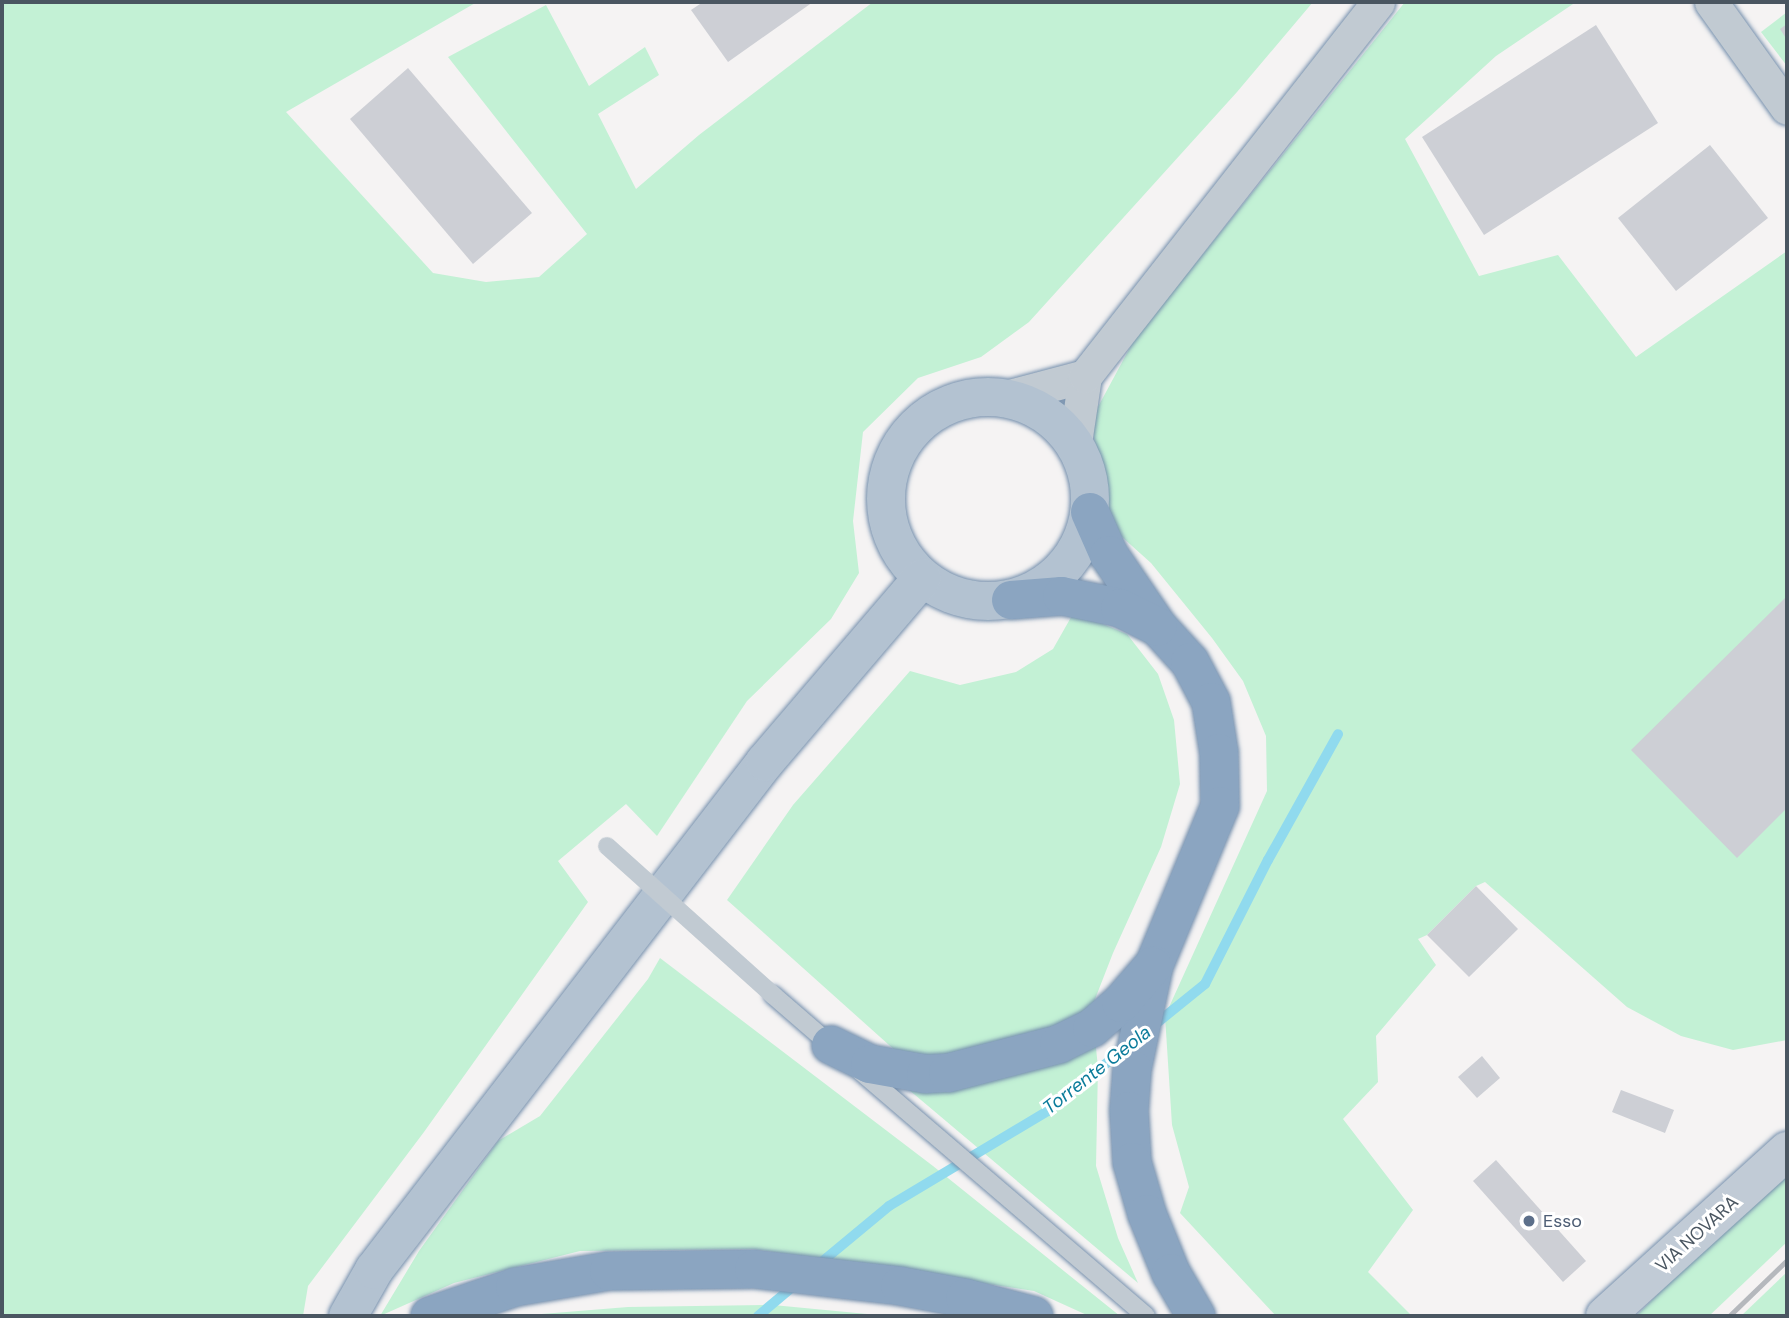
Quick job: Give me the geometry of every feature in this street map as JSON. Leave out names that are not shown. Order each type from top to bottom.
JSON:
[{"type":"highway","points":[[1090,512],[1109,555],[1158,627],[1190,662],[1211,702],[1219,753],[1220,806],[1154,965],[1132,1069],[1129,1111],[1132,1162],[1147,1214],[1171,1273],[1196,1316]]},
{"type":"highway","points":[[1011,600],[1062,596],[1120,608],[1158,627]]},
{"type":"highway","points":[[831,1045],[870,1064],[926,1074],[948,1073],[1059,1044],[1093,1028],[1121,1003],[1154,965]]},
{"type":"highway","points":[[430,1316],[514,1287],[609,1271],[754,1269],[965,1298],[1034,1316]]},
{"type":"main road","points":[[972,397],[1006,397],[1032,406],[1056,422],[1075,443],[1088,476],[1090,512],[1082,542],[1064,568],[1040,588],[1011,600],[979,602],[949,595],[922,578],[900,553],[888,522],[885,488],[895,456],[913,428],[940,408],[972,397]]},
{"type":"main road","points":[[348,1316],[382,1259],[765,762],[922,578]]},
{"type":"main road","name":"VIA NOVARA","points":[[1605,1316],[1787,1151]]},
{"type":"street","points":[[1075,443],[1085,376],[1378,2]]},
{"type":"street","points":[[1711,2],[1787,108]]},
{"type":"street","points":[[1006,397],[1085,376]]},
{"type":"lane","points":[[607,846],[773,995],[1146,1316]]},
{"type":"green space","points":[[2,2],[477,2],[286,112],[433,273],[486,282],[539,277],[587,234],[448,57],[546,5],[589,86],[645,47],[659,75],[598,114],[636,189],[699,135],[873,2],[1313,2],[1237,92],[1029,322],[981,357],[918,378],[863,432],[853,521],[859,573],[831,619],[747,701],[657,836],[626,804],[558,861],[588,902],[424,1132],[308,1286],[303,1316],[2,1316]]},
{"type":"green space","points":[[1405,2],[1576,2],[1496,56],[1405,139],[1479,276],[1558,255],[1636,357],[1787,251],[1787,1040],[1733,1050],[1681,1036],[1627,1007],[1485,882],[1476,886],[1427,935],[1418,939],[1436,965],[1376,1036],[1378,1082],[1343,1119],[1413,1210],[1368,1272],[1412,1316],[1276,1316],[1180,1213],[1189,1187],[1172,1125],[1165,1016],[1267,791],[1266,736],[1243,681],[1212,638],[1151,563],[1112,528],[1098,476],[1092,418],[1134,340]]},
{"type":"green space","points":[[1787,12],[1787,66],[1761,32]]},
{"type":"green space","points":[[1074,612],[1127,634],[1158,674],[1174,720],[1180,784],[1161,847],[1113,953],[1083,1030],[908,1062],[727,900],[793,805],[910,671],[960,685],[1016,672],[1053,649]]},
{"type":"green space","points":[[660,958],[933,1166],[1120,1316],[1089,1316],[1034,1291],[753,1249],[580,1251],[454,1283],[380,1316],[419,1251],[498,1141],[540,1116],[648,979]]},
{"type":"green space","points":[[1095,1039],[1098,1067],[1096,1166],[1118,1238],[1138,1283],[902,1084]]},
{"type":"green space","points":[[1787,1165],[1787,1242],[1709,1316],[1636,1316]]},
{"type":"green space","points":[[1787,1272],[1787,1316],[1741,1316]]},
{"type":"green space","points":[[773,1305],[888,1316],[517,1316],[628,1307]]},
{"type":"building","points":[[703,2],[813,2],[728,62],[691,10]]},
{"type":"building","points":[[1787,24],[1787,40],[1780,29]]},
{"type":"building","points":[[1596,25],[1658,123],[1484,235],[1422,137]]},
{"type":"building","points":[[408,68],[532,213],[473,264],[350,119]]},
{"type":"building","points":[[1710,145],[1768,218],[1676,291],[1618,218]]},
{"type":"building","points":[[1787,596],[1787,808],[1737,858],[1631,750]]},
{"type":"building","points":[[1476,886],[1518,929],[1469,977],[1427,935]]},
{"type":"building","points":[[1482,1056],[1500,1078],[1477,1098],[1458,1077]]},
{"type":"building","points":[[1621,1090],[1674,1110],[1665,1133],[1612,1112]]},
{"type":"building","name":"Esso","points":[[1496,1160],[1586,1261],[1563,1282],[1473,1181]]},
{"type":"waterway","name":"Torrente Geola","points":[[1153,1026],[1205,984],[1268,860],[1338,734]]},
{"type":"waterway","name":"Torrente Geola","points":[[818,1265],[889,1206],[1048,1111],[1125,1048]]},
{"type":"waterway","name":"Torrente Geola","points":[[758,1316],[796,1284]]},
{"type":"railway","points":[[1729,1316],[1787,1260]]},
{"type":"place","name":"Esso","points":[[1529,1221]]}]
